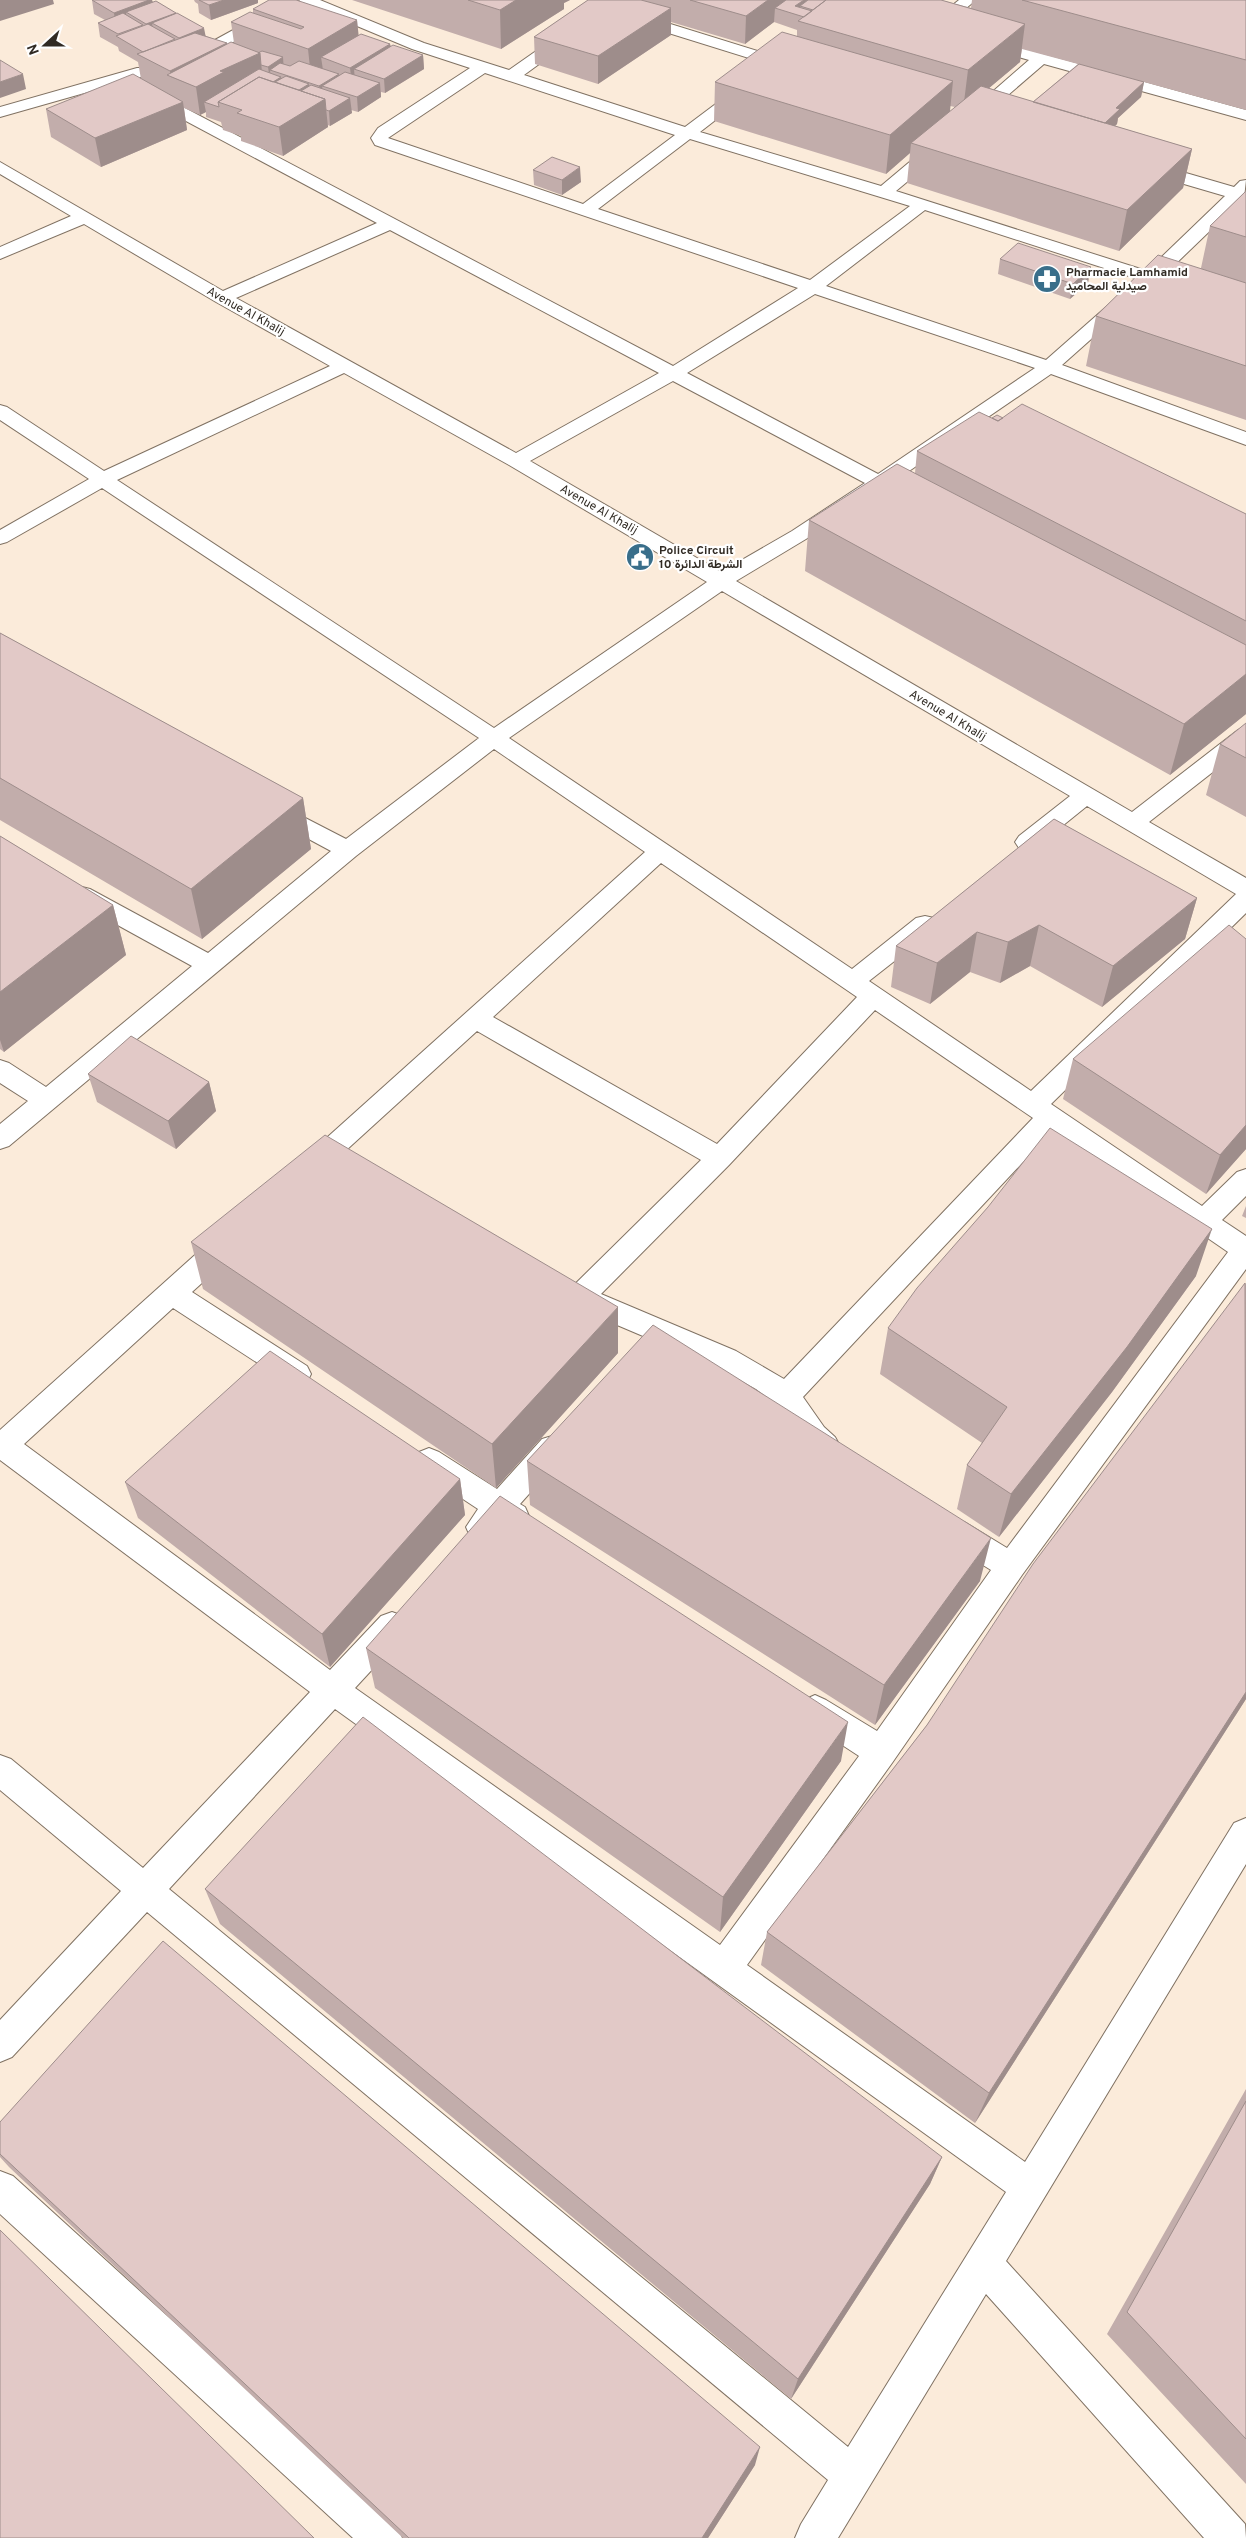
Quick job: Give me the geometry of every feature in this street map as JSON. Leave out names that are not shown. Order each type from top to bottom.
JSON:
[{"type":"street","points":[[307,0],[418,46],[689,134],[923,204],[1176,286]]},
{"type":"street","points":[[512,76],[619,0]]},
{"type":"street","points":[[933,28],[968,0]]},
{"type":"street","points":[[605,9],[806,71]]},
{"type":"street","points":[[173,61],[210,49],[278,10]]},
{"type":"street","points":[[915,23],[950,33]]},
{"type":"street","points":[[968,38],[1246,115]]},
{"type":"street","points":[[586,210],[689,134],[794,52]]},
{"type":"street","points":[[884,192],[1040,59]]},
{"type":"street","points":[[0,112],[126,77],[154,67]]},
{"type":"street","points":[[483,67],[384,132],[379,138],[381,141],[1049,367],[1246,439]]},
{"type":"street","points":[[126,77],[177,110],[389,224],[880,482],[911,502]]},
{"type":"street","points":[[955,112],[993,122]]},
{"type":"street","points":[[1134,164],[1240,197]]},
{"type":"street","name":"Avenue Al Khalij","points":[[0,167],[222,298],[516,460],[1246,889]]},
{"type":"street","points":[[0,1139],[348,850],[494,738],[723,580],[799,535],[880,482],[986,421],[1240,197]]},
{"type":"street","points":[[516,460],[674,373],[813,286],[923,204]]},
{"type":"street","points":[[0,254],[84,217]]},
{"type":"street","points":[[222,298],[389,224]]},
{"type":"street","points":[[0,538],[101,480],[345,366]]},
{"type":"street","points":[[0,412],[494,738],[1246,1250],[1012,1566],[881,1752],[724,1968]]},
{"type":"street","points":[[1132,823],[1246,734]]},
{"type":"street","points":[[1007,858],[1085,796]]},
{"type":"street","points":[[253,799],[348,850]]},
{"type":"street","points":[[295,1182],[660,851]]},
{"type":"street","points":[[61,884],[210,965]]},
{"type":"street","points":[[786,1396],[1041,1111],[1246,899]]},
{"type":"street","points":[[852,982],[945,908]]},
{"type":"street","points":[[580,1298],[720,1158],[873,996]]},
{"type":"street","points":[[476,1019],[720,1158]]},
{"type":"street","points":[[0,1070],[47,1100]]},
{"type":"street","points":[[332,1149],[357,1164]]},
{"type":"street","points":[[1204,1222],[1246,1179]]},
{"type":"street","points":[[244,1228],[1,1446],[334,1691],[1030,2187]]},
{"type":"street","points":[[554,1282],[648,1341],[726,1359],[766,1381],[786,1396],[814,1436],[849,1464]]},
{"type":"street","points":[[172,1293],[317,1388]]},
{"type":"street","points":[[460,1551],[572,1426]]},
{"type":"street","points":[[408,1447],[533,1528]]},
{"type":"street","points":[[930,1516],[1012,1566]]},
{"type":"street","points":[[0,2045],[334,1691],[414,1602]]},
{"type":"street","points":[[790,1694],[881,1752]]},
{"type":"street","points":[[0,1770],[853,2476]]},
{"type":"street","points":[[814,2538],[1246,1834]]},
{"type":"street","points":[[0,2189],[382,2538]]},
{"type":"street","points":[[983,2263],[1231,2538]]},
{"type":"building","points":[[92,0],[149,0],[114,13]]},
{"type":"building","points":[[199,0],[224,0],[209,5]]},
{"type":"building","points":[[269,0],[296,0],[357,20],[308,49],[231,22],[250,12],[301,29],[304,27],[253,9]]},
{"type":"building","points":[[468,0],[516,0],[500,10]]},
{"type":"building","points":[[588,0],[641,0],[671,8],[598,56],[534,37]]},
{"type":"building","points":[[690,0],[768,0],[746,16]]},
{"type":"building","points":[[786,0],[804,0],[795,6],[812,11],[804,17],[775,8]]},
{"type":"building","points":[[808,0],[826,0],[813,10],[800,6]]},
{"type":"building","points":[[826,0],[941,0],[1025,24],[968,70],[798,21]]},
{"type":"building","points":[[1022,0],[1246,0],[1246,60]]},
{"type":"building","points":[[156,1],[176,13],[146,24],[126,12]]},
{"type":"building","points":[[123,13],[143,25],[118,34],[98,23]]},
{"type":"building","points":[[177,13],[204,28],[179,38],[152,23]]},
{"type":"building","points":[[148,24],[175,39],[143,52],[116,36]]},
{"type":"building","points":[[782,32],[953,81],[890,135],[715,82]]},
{"type":"building","points":[[195,33],[227,43],[170,71],[137,54]]},
{"type":"building","points":[[361,34],[390,44],[350,68],[321,57]]},
{"type":"building","points":[[231,42],[260,53],[220,71],[224,72],[196,87],[167,75]]},
{"type":"building","points":[[393,45],[423,55],[384,79],[354,69]]},
{"type":"building","points":[[262,51],[283,57],[268,67],[261,65],[260,53],[258,53]]},
{"type":"building","points":[[0,60],[23,74],[0,82]]},
{"type":"building","points":[[299,61],[339,74],[319,86],[270,70],[280,63],[290,66]]},
{"type":"building","points":[[1079,64],[1144,82],[1116,108],[1120,109],[1105,123],[1033,102]]},
{"type":"building","points":[[259,69],[281,77],[273,82],[259,77],[218,102],[219,107],[204,102]]},
{"type":"building","points":[[345,72],[380,83],[357,97],[322,86]]},
{"type":"building","points":[[133,74],[183,102],[95,138],[46,109]]},
{"type":"building","points":[[286,76],[309,84],[299,90],[275,82]]},
{"type":"building","points":[[259,77],[325,99],[279,127],[237,113],[242,110],[218,102]]},
{"type":"building","points":[[311,85],[350,98],[329,111],[326,110],[325,99],[301,91]]},
{"type":"building","points":[[981,86],[1192,149],[1127,210],[911,143]]},
{"type":"building","points":[[552,157],[580,167],[562,180],[533,170]]},
{"type":"building","points":[[1246,191],[1246,237],[1210,226]]},
{"type":"building","points":[[1018,243],[1091,267],[1073,284],[1000,259]]},
{"type":"building","points":[[1158,255],[1246,283],[1246,366],[1096,316]]},
{"type":"building","points":[[1022,404],[1246,514],[1246,621],[917,451],[979,412],[998,421]]},
{"type":"building","points":[[997,415],[1003,418],[998,421],[992,418]]},
{"type":"building","points":[[897,464],[1246,645],[1246,674],[1184,724],[809,520]]},
{"type":"building","points":[[0,633],[303,798],[191,889],[0,778]]},
{"type":"building","points":[[1246,723],[1246,758],[1220,744]]},
{"type":"building","points":[[1054,819],[1197,898],[1113,966],[1039,925],[1008,942],[977,932],[937,963],[896,946]]},
{"type":"building","points":[[0,836],[113,905],[0,992]]},
{"type":"building","points":[[1229,925],[1246,939],[1246,1125],[1220,1155],[1073,1059]]},
{"type":"building","points":[[131,1036],[209,1082],[168,1121],[88,1074]]},
{"type":"building","points":[[1050,1128],[1212,1229],[1127,1347],[1011,1494],[967,1465],[1007,1407],[888,1328],[917,1288],[988,1207]]},
{"type":"building","points":[[325,1135],[618,1307],[492,1444],[191,1242]]},
{"type":"building","points":[[1245,1283],[1246,1692],[989,2093],[767,1932],[927,1725],[1033,1564]]},
{"type":"building","points":[[653,1325],[991,1538],[884,1685],[527,1461]]},
{"type":"building","points":[[270,1351],[460,1479],[322,1634],[125,1482]]},
{"type":"building","points":[[500,1496],[848,1722],[723,1897],[366,1648]]},
{"type":"building","points":[[363,1717],[942,2157],[798,2379],[205,1889]]},
{"type":"building","points":[[163,1941],[760,2447],[702,2538],[409,2538],[0,2154],[0,2122]]},
{"type":"building","points":[[1246,2101],[1246,2439],[1127,2312]]},
{"type":"building","points":[[0,2230],[314,2538],[0,2538]]},
{"type":"place","name":"Pharmacie Lamhamid صيدلية المحاميد","points":[[1047,279]]},
{"type":"place","name":"Police Circuit 10 الشرطة الدائرة","points":[[640,557]]}]
